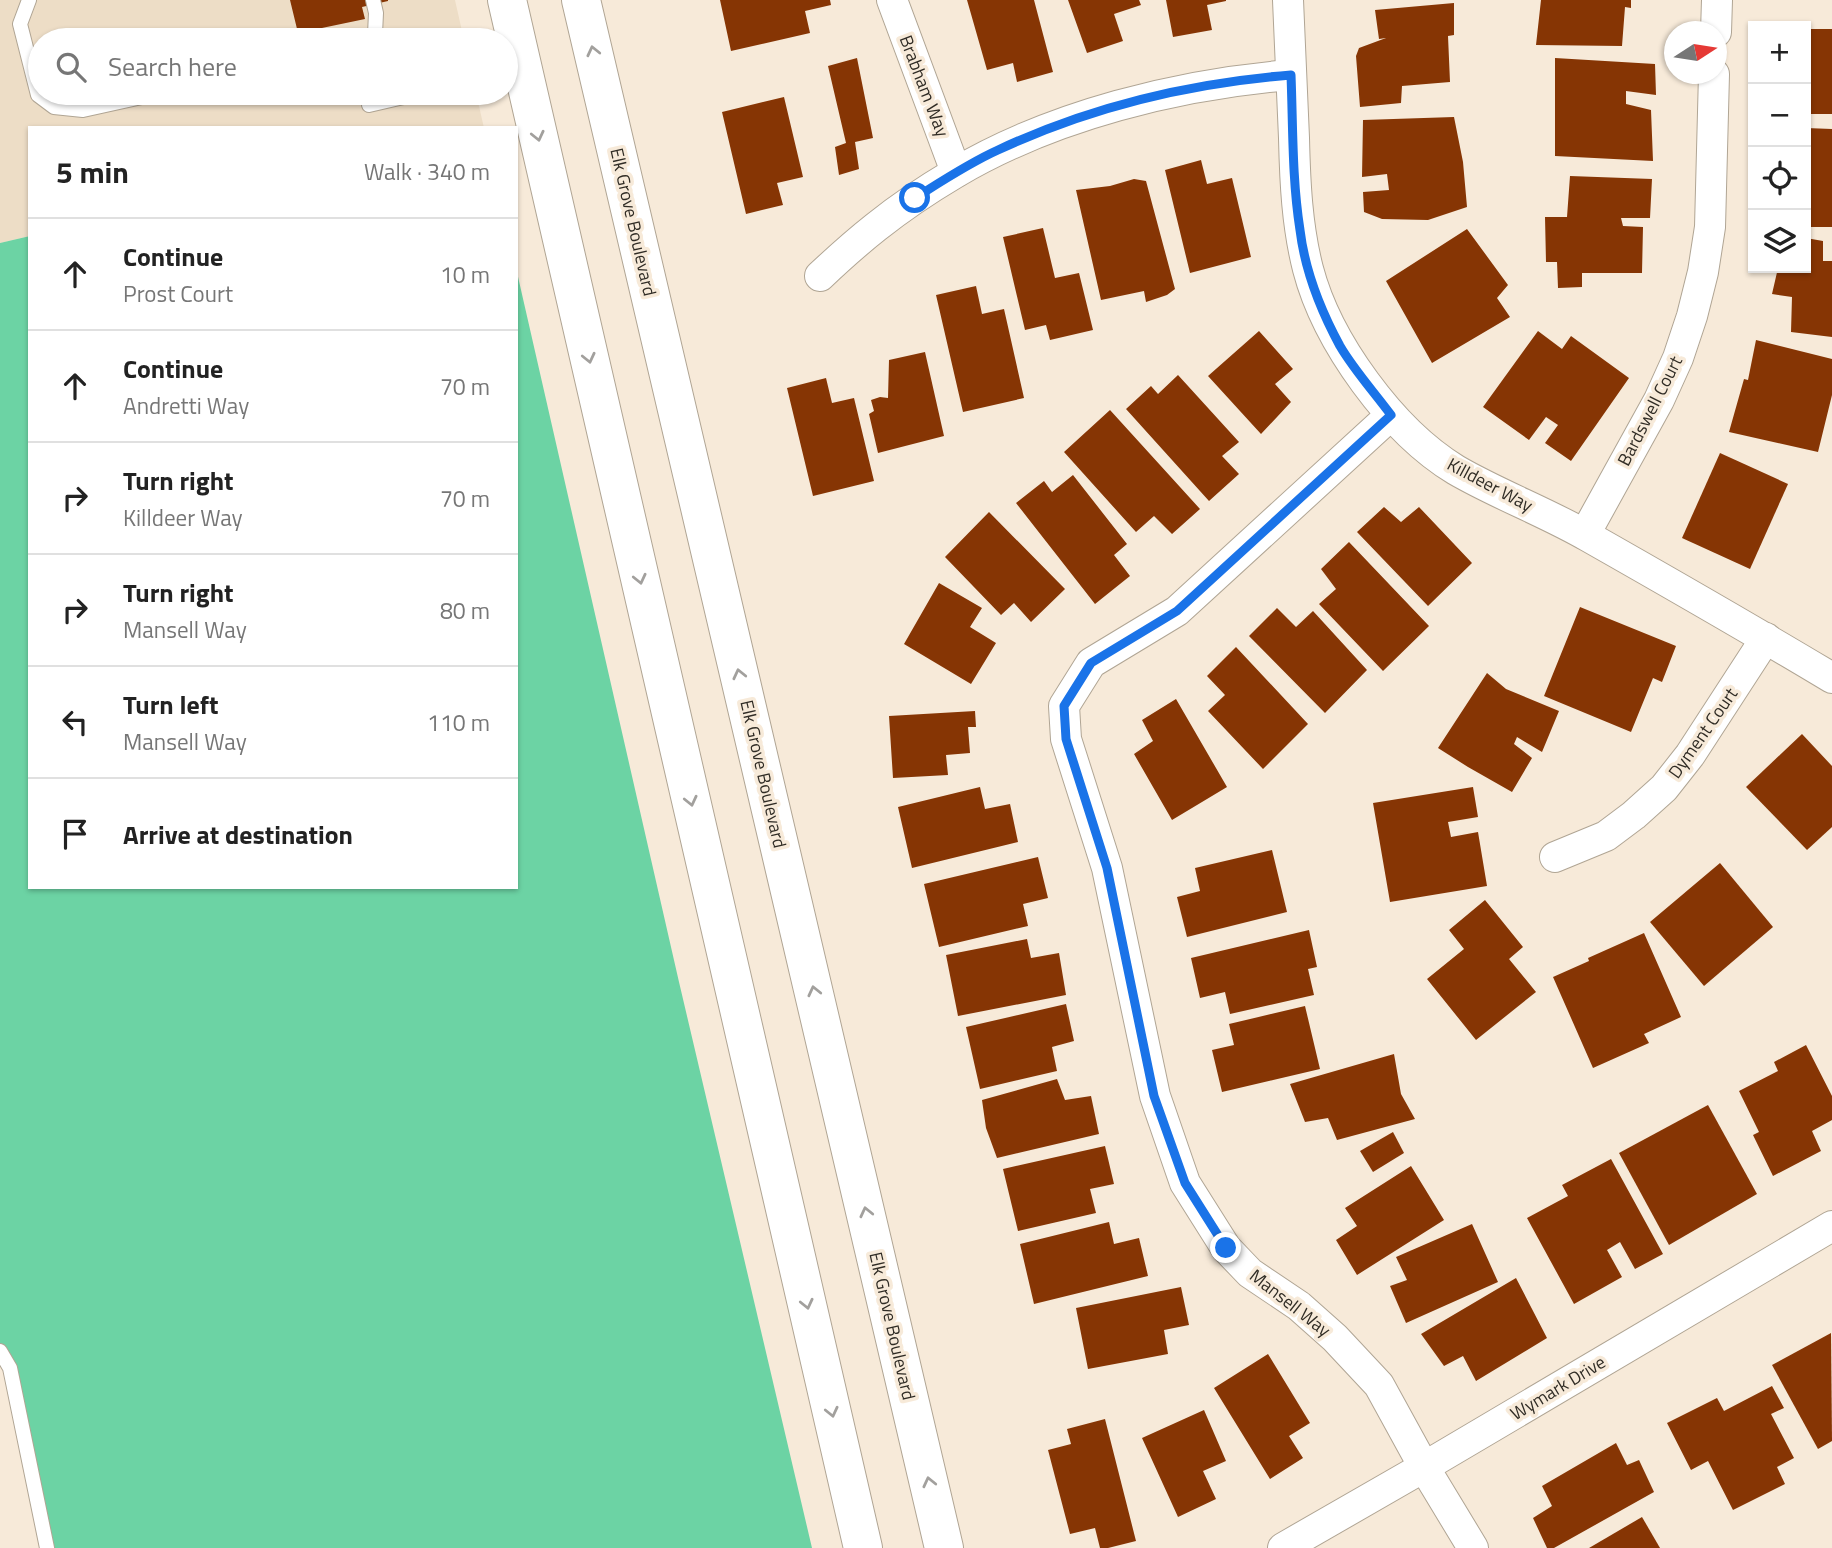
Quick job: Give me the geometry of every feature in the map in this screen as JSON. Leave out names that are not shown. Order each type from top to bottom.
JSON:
[{"type":"main road","points":[[507,0],[510,28]]},
{"type":"main road","name":"Elk Grove Boulevard","points":[[581,0],[944,1548]]},
{"type":"main road","points":[[518,88],[863,1548]]},
{"type":"street","name":"Brabham Way","points":[[892,0],[956,172]]},
{"type":"street","name":"Killdeer Way","points":[[1288,0],[1298,218],[1309,272],[1323,311],[1342,348],[1391,415],[1422,444],[1455,469],[1585,534],[1832,678]]},
{"type":"street","points":[[1716,21],[1717,0]]},
{"type":"street","points":[[820,276],[877,226],[915,198],[998,150],[1086,114],[1132,101],[1246,79],[1291,75]]},
{"type":"street","name":"Bardswell Court","points":[[1585,534],[1660,400],[1692,316],[1710,227],[1714,84]]},
{"type":"street","name":"Mansell Way","points":[[1391,415],[1177,611],[1091,663],[1064,706],[1066,739],[1107,868],[1154,1096],[1185,1183],[1226,1248],[1250,1273],[1299,1306],[1335,1338],[1379,1385],[1473,1548]]},
{"type":"street","name":"Dyment Court","points":[[1555,857],[1606,836],[1634,816],[1664,788],[1690,755],[1766,639]]},
{"type":"street","name":"Wymark Drive","points":[[1283,1548],[1832,1226]]},
{"type":"lane","points":[[28,56],[20,24],[29,0]]},
{"type":"lane","points":[[373,0],[376,13],[375,28]]},
{"type":"lane","points":[[51,105],[83,110],[106,105]]},
{"type":"lane","points":[[0,1351],[10,1368],[47,1548]]},
{"type":"shaded area","points":[[0,0],[455,0],[461,28],[28,28],[28,105],[479,105],[484,126],[28,126],[28,236],[0,243]]},
{"type":"green space","points":[[28,236],[28,889],[518,889],[518,277],[812,1548],[47,1548],[0,1351],[0,243]]},
{"type":"building","points":[[290,0],[388,0],[362,7],[365,19],[322,28],[297,28]]},
{"type":"building","points":[[720,0],[830,0],[831,5],[805,11],[810,33],[731,51]]},
{"type":"building","points":[[967,0],[1034,0],[1053,72],[1017,82],[1013,63],[987,70]]},
{"type":"building","points":[[1068,0],[1139,0],[1141,5],[1114,14],[1123,41],[1087,53]]},
{"type":"building","points":[[1166,0],[1226,1],[1207,5],[1212,30],[1173,37]]},
{"type":"building","points":[[1541,0],[1631,0],[1631,8],[1625,7],[1622,46],[1536,45]]},
{"type":"building","points":[[1454,3],[1454,35],[1448,36],[1450,82],[1402,86],[1401,103],[1360,107],[1356,56],[1359,48],[1386,38],[1379,39],[1375,10]]},
{"type":"building","points":[[1811,29],[1832,29],[1832,114],[1811,114]]},
{"type":"building","points":[[857,58],[873,138],[855,142],[859,169],[839,175],[835,147],[846,143],[828,66]]},
{"type":"building","points":[[1555,58],[1655,64],[1656,95],[1626,91],[1626,104],[1651,110],[1653,161],[1555,156]]},
{"type":"building","points":[[784,97],[803,177],[777,183],[783,205],[746,214],[722,112]]},
{"type":"building","points":[[1454,117],[1463,162],[1467,207],[1428,220],[1382,219],[1364,212],[1363,192],[1389,190],[1387,174],[1362,177],[1363,120]]},
{"type":"building","points":[[1811,128],[1832,129],[1832,227],[1811,227]]},
{"type":"building","points":[[1201,160],[1207,184],[1232,178],[1251,257],[1190,273],[1165,170]]},
{"type":"building","points":[[1570,176],[1652,179],[1650,218],[1621,218],[1623,226],[1643,227],[1642,273],[1582,273],[1582,287],[1558,288],[1557,262],[1546,262],[1545,217],[1567,217]]},
{"type":"building","points":[[1134,179],[1146,181],[1175,289],[1167,295],[1146,302],[1144,291],[1101,300],[1076,190],[1110,186]]},
{"type":"building","points":[[1043,228],[1055,278],[1079,273],[1093,330],[1050,340],[1046,325],[1025,330],[1003,237]]},
{"type":"building","points":[[1467,229],[1508,285],[1497,298],[1510,317],[1432,363],[1386,281]]},
{"type":"building","points":[[1811,239],[1823,241],[1823,261],[1832,261],[1832,337],[1791,332],[1792,297],[1772,294],[1777,273],[1811,273]]},
{"type":"building","points":[[976,286],[982,314],[1004,309],[1024,398],[963,412],[936,295]]},
{"type":"building","points":[[1259,331],[1293,369],[1275,384],[1291,402],[1261,434],[1208,376]]},
{"type":"building","points":[[1538,331],[1562,349],[1571,336],[1629,378],[1571,461],[1545,443],[1558,425],[1546,417],[1529,440],[1483,407]]},
{"type":"building","points":[[1756,340],[1832,359],[1832,395],[1818,452],[1729,432],[1744,379],[1748,380]]},
{"type":"building","points":[[925,352],[944,436],[878,453],[869,414],[874,411],[871,400],[888,398],[889,360]]},
{"type":"building","points":[[1178,375],[1239,442],[1222,456],[1239,474],[1209,501],[1126,409],[1151,386],[1158,394]]},
{"type":"building","points":[[826,378],[832,403],[854,398],[874,481],[813,496],[787,388]]},
{"type":"building","points":[[1110,410],[1200,509],[1172,534],[1154,516],[1136,532],[1064,452]]},
{"type":"building","points":[[1720,453],[1788,484],[1750,569],[1682,538]]},
{"type":"building","points":[[1073,475],[1127,544],[1114,555],[1130,576],[1095,604],[1016,503],[1044,481],[1052,492]]},
{"type":"building","points":[[1384,507],[1401,522],[1419,507],[1472,563],[1428,606],[1357,532]]},
{"type":"building","points":[[989,512],[1065,589],[1031,622],[1014,603],[1001,615],[945,557]]},
{"type":"building","points":[[1349,542],[1429,626],[1383,671],[1319,604],[1336,589],[1321,569]]},
{"type":"building","points":[[939,583],[982,608],[970,627],[996,643],[971,684],[904,644]]},
{"type":"building","points":[[1580,607],[1676,646],[1662,682],[1653,678],[1631,732],[1544,696]]},
{"type":"building","points":[[1277,608],[1296,627],[1313,611],[1367,670],[1325,713],[1249,636]]},
{"type":"building","points":[[1236,647],[1308,724],[1263,769],[1208,711],[1225,695],[1207,676]]},
{"type":"building","points":[[1487,673],[1506,689],[1559,711],[1542,752],[1517,737],[1514,744],[1532,758],[1512,792],[1438,748]]},
{"type":"building","points":[[1176,699],[1227,787],[1172,820],[1134,754],[1153,741],[1142,720]]},
{"type":"building","points":[[975,711],[976,727],[968,727],[970,753],[946,755],[948,775],[893,778],[889,716]]},
{"type":"building","points":[[1802,734],[1832,766],[1832,827],[1807,850],[1746,787]]},
{"type":"building","points":[[980,787],[985,809],[1010,804],[1018,842],[912,868],[898,807]]},
{"type":"building","points":[[1473,787],[1478,817],[1448,822],[1451,837],[1478,832],[1487,886],[1390,902],[1373,803]]},
{"type":"building","points":[[1272,850],[1287,912],[1187,937],[1177,897],[1200,891],[1195,868]]},
{"type":"building","points":[[1038,857],[1048,898],[1023,904],[1028,926],[939,947],[924,884]]},
{"type":"building","points":[[1720,863],[1773,927],[1704,986],[1650,922]]},
{"type":"building","points":[[1485,900],[1523,947],[1509,959],[1536,992],[1476,1040],[1427,979],[1464,949],[1449,930]]},
{"type":"building","points":[[1309,930],[1317,967],[1308,969],[1314,995],[1230,1014],[1225,992],[1200,998],[1191,958]]},
{"type":"building","points":[[1644,933],[1681,1017],[1644,1034],[1649,1043],[1593,1068],[1553,977]]},
{"type":"building","points":[[1027,939],[1031,958],[1059,953],[1066,995],[958,1016],[946,955]]},
{"type":"building","points":[[1066,1004],[1074,1041],[1052,1047],[1057,1071],[980,1089],[966,1027]]},
{"type":"building","points":[[1305,1006],[1320,1069],[1222,1092],[1212,1050],[1234,1045],[1229,1024]]},
{"type":"building","points":[[1806,1045],[1832,1096],[1832,1120],[1812,1131],[1821,1151],[1773,1176],[1753,1135],[1759,1132],[1739,1091],[1778,1071],[1774,1062]]},
{"type":"building","points":[[1394,1054],[1401,1094],[1415,1119],[1337,1140],[1328,1118],[1305,1122],[1290,1084]]},
{"type":"building","points":[[1057,1079],[1065,1100],[1091,1096],[1099,1134],[997,1158],[986,1128],[982,1100]]},
{"type":"building","points":[[1708,1105],[1757,1194],[1669,1245],[1619,1153]]},
{"type":"building","points":[[1393,1132],[1404,1153],[1373,1172],[1360,1151]]},
{"type":"building","points":[[1105,1146],[1114,1184],[1090,1189],[1096,1213],[1018,1231],[1003,1169]]},
{"type":"building","points":[[1611,1159],[1663,1254],[1635,1269],[1620,1242],[1607,1250],[1622,1277],[1574,1304],[1527,1218],[1568,1196],[1562,1185]]},
{"type":"building","points":[[1411,1166],[1444,1220],[1357,1275],[1336,1240],[1357,1226],[1345,1208]]},
{"type":"building","points":[[1109,1222],[1114,1244],[1139,1238],[1148,1276],[1034,1304],[1020,1244]]},
{"type":"building","points":[[1472,1224],[1498,1282],[1406,1323],[1390,1286],[1407,1280],[1396,1257]]},
{"type":"building","points":[[1516,1278],[1547,1338],[1476,1381],[1463,1356],[1444,1366],[1421,1334]]},
{"type":"building","points":[[1181,1287],[1189,1325],[1164,1330],[1168,1354],[1088,1369],[1076,1308]]},
{"type":"building","points":[[1831,1333],[1832,1441],[1818,1449],[1772,1365]]},
{"type":"building","points":[[1268,1354],[1310,1423],[1289,1436],[1303,1458],[1270,1479],[1214,1388]]},
{"type":"building","points":[[1772,1386],[1784,1408],[1771,1414],[1794,1458],[1777,1467],[1785,1484],[1733,1510],[1708,1461],[1691,1470],[1667,1423],[1717,1398],[1724,1411]]},
{"type":"building","points":[[1204,1410],[1226,1461],[1203,1471],[1216,1499],[1178,1517],[1142,1438]]},
{"type":"building","points":[[1105,1419],[1136,1541],[1100,1548],[1095,1528],[1070,1534],[1048,1450],[1071,1444],[1067,1429]]},
{"type":"building","points":[[1616,1443],[1627,1465],[1639,1460],[1654,1492],[1554,1548],[1547,1548],[1533,1518],[1552,1506],[1542,1486]]},
{"type":"building","points":[[1642,1517],[1660,1548],[1589,1548]]},
{"type":"route","points":[[915,198],[998,150],[1086,114],[1132,101],[1246,79],[1291,75],[1296,190],[1300,232],[1309,272],[1323,311],[1342,348],[1391,415],[1177,611],[1091,663],[1064,706],[1066,739],[1107,868],[1154,1096],[1185,1183],[1226,1248]]}]
